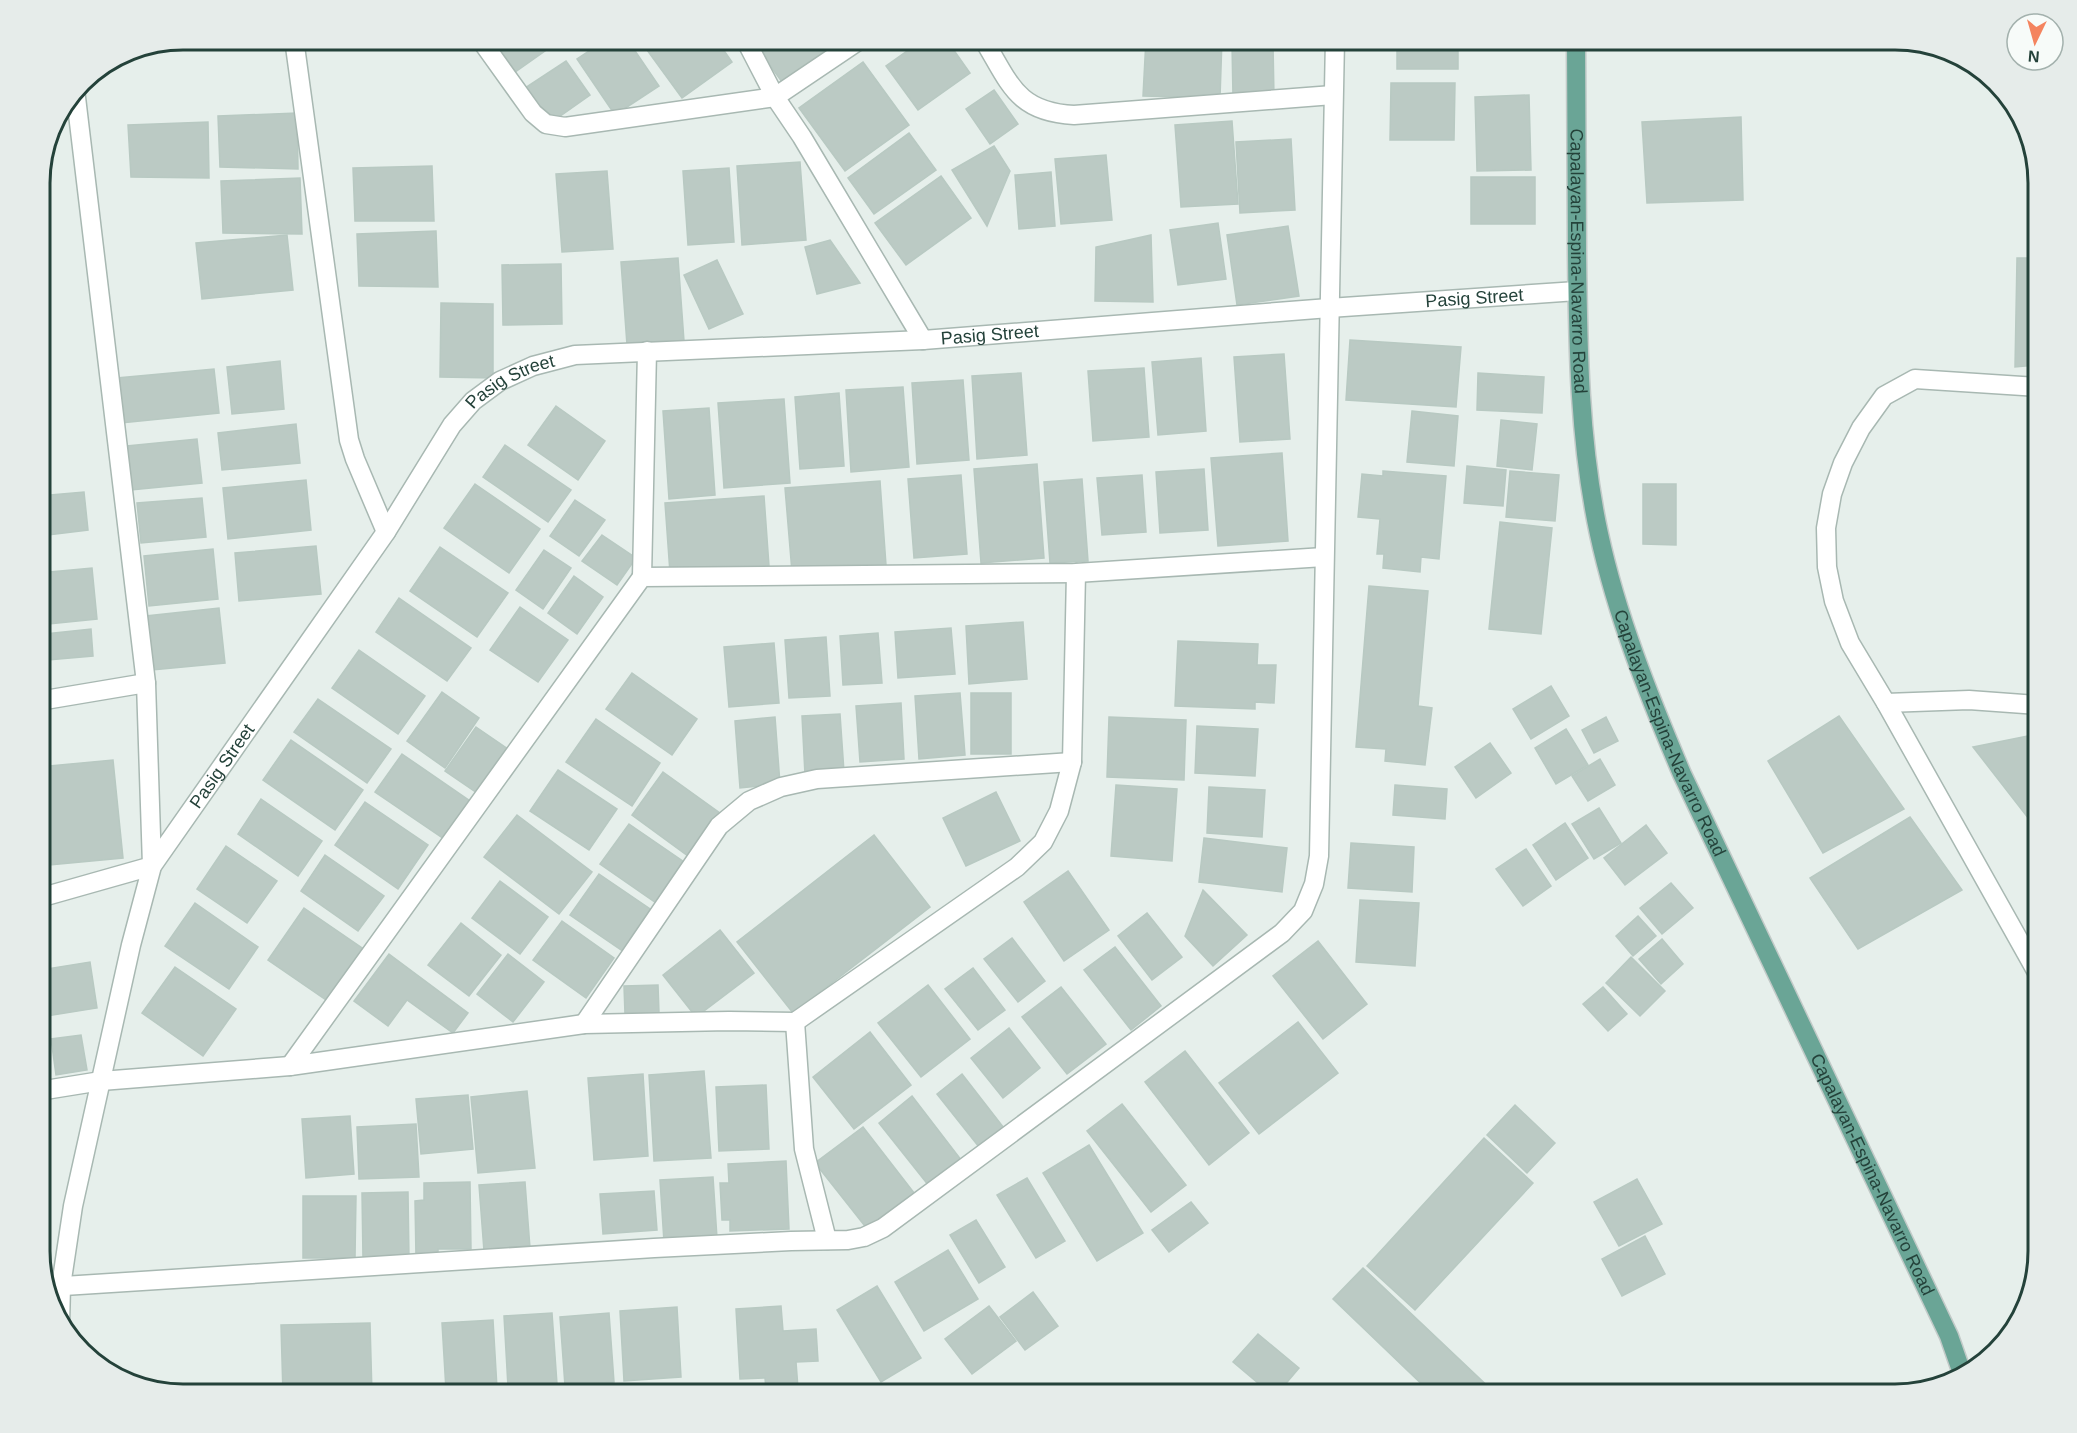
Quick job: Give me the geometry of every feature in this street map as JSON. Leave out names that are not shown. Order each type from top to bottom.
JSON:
[{"type":"main road","name":"Capalayan-Espina-Navarro Road","points":[[1576,50],[1579,385],[1586,455],[1599,534],[1622,616],[1646,690],[1682,774],[1949,1336],[1960,1367]]},
{"type":"street","points":[[296,50],[350,440],[355,459],[386,532]]},
{"type":"street","points":[[488,50],[533,113],[546,124],[565,127],[775,97],[845,50]]},
{"type":"street","points":[[751,50],[775,97],[802,137],[923,340]]},
{"type":"street","points":[[990,50],[1015,92],[1033,107],[1054,114],[1074,115],[1333,95]]},
{"type":"street","points":[[55,1287],[654,1248],[848,1240],[864,1237],[883,1228],[1282,933],[1303,911],[1314,884],[1319,856],[1335,50]]},
{"type":"street","points":[[50,895],[152,866],[146,683],[77,103]]},
{"type":"street","name":"Pasig Street","points":[[55,1287],[131,945],[152,866],[386,532],[452,425],[473,401],[500,381],[533,366],[575,355],[923,340],[1577,291]]},
{"type":"street","points":[[290,1066],[642,577],[647,351]]},
{"type":"street","points":[[2028,386],[1915,380],[1884,396],[1861,428],[1843,464],[1832,494],[1826,528],[1827,567],[1834,601],[1850,642],[2028,956]]},
{"type":"street","points":[[642,577],[1076,573],[1324,556]]},
{"type":"street","points":[[50,1089],[101,1081],[290,1066],[584,1024],[795,1022],[1017,867],[1043,842],[1059,812],[1072,762],[1076,573]]},
{"type":"street","points":[[50,699],[146,683]]},
{"type":"street","points":[[1886,703],[1969,700],[2028,704]]},
{"type":"street","points":[[584,1024],[719,826],[748,801],[781,787],[817,779],[1072,762]]},
{"type":"street","points":[[795,1022],[804,1149],[827,1240]]},
{"type":"building","points":[[494,50],[546,50],[511,75]]},
{"type":"building","points":[[590,50],[634,50],[659,86],[615,115],[577,59]]},
{"type":"building","points":[[647,50],[724,50],[732,62],[682,98]]},
{"type":"building","points":[[759,50],[827,50],[782,82]]},
{"type":"building","points":[[909,50],[954,50],[970,73],[918,110],[886,66]]},
{"type":"building","points":[[1145,50],[1222,50],[1220,98],[1143,96]]},
{"type":"building","points":[[1232,50],[1273,50],[1274,97],[1233,97]]},
{"type":"building","points":[[1397,50],[1458,50],[1458,69],[1397,69]]},
{"type":"building","points":[[566,61],[590,95],[549,124],[525,88]]},
{"type":"building","points":[[863,62],[909,125],[845,171],[799,108]]},
{"type":"building","points":[[1391,83],[1455,83],[1454,140],[1390,140]]},
{"type":"building","points":[[994,90],[1018,124],[990,144],[966,109]]},
{"type":"building","points":[[1529,95],[1531,170],[1477,171],[1475,97]]},
{"type":"building","points":[[297,113],[298,169],[220,167],[218,116]]},
{"type":"building","points":[[1741,117],[1743,200],[1647,203],[1642,122]]},
{"type":"building","points":[[1232,121],[1238,204],[1181,207],[1175,125]]},
{"type":"building","points":[[208,122],[209,178],[131,177],[128,125]]},
{"type":"building","points":[[909,133],[936,170],[874,214],[848,178]]},
{"type":"building","points":[[1291,139],[1295,210],[1240,213],[1236,142]]},
{"type":"building","points":[[994,146],[1010,171],[987,226],[952,170]]},
{"type":"building","points":[[1106,155],[1112,220],[1061,224],[1055,159]]},
{"type":"building","points":[[800,162],[806,240],[742,245],[737,166]]},
{"type":"building","points":[[432,166],[434,221],[355,221],[353,168]]},
{"type":"building","points":[[729,168],[734,242],[688,245],[683,171]]},
{"type":"building","points":[[607,171],[613,249],[562,252],[556,174]]},
{"type":"building","points":[[1051,172],[1055,226],[1019,229],[1015,175]]},
{"type":"building","points":[[941,176],[971,218],[906,265],[875,223]]},
{"type":"building","points":[[1471,177],[1535,177],[1535,224],[1471,224]]},
{"type":"building","points":[[300,178],[302,234],[223,233],[221,181]]},
{"type":"building","points":[[1218,223],[1226,279],[1178,285],[1170,230]]},
{"type":"building","points":[[1288,226],[1299,296],[1237,305],[1227,235]]},
{"type":"building","points":[[436,231],[438,287],[359,286],[357,234]]},
{"type":"building","points":[[287,235],[293,290],[202,299],[196,243]]},
{"type":"building","points":[[1151,235],[1153,302],[1095,301],[1096,247]]},
{"type":"building","points":[[830,240],[860,283],[817,294],[805,247]]},
{"type":"building","points":[[678,258],[684,341],[627,345],[621,262]]},
{"type":"building","points":[[2017,258],[2028,258],[2028,366],[2015,367]]},
{"type":"building","points":[[717,260],[743,314],[709,329],[684,275]]},
{"type":"building","points":[[561,264],[562,324],[503,325],[502,265]]},
{"type":"building","points":[[441,303],[493,304],[493,378],[440,377]]},
{"type":"building","points":[[1350,340],[1461,347],[1456,407],[1346,400]]},
{"type":"building","points":[[1284,354],[1290,439],[1240,442],[1234,357]]},
{"type":"building","points":[[1201,358],[1206,431],[1158,435],[1152,362]]},
{"type":"building","points":[[280,361],[284,409],[232,414],[227,367]]},
{"type":"building","points":[[1144,368],[1149,437],[1093,441],[1088,371]]},
{"type":"building","points":[[214,369],[219,413],[121,423],[117,378]]},
{"type":"building","points":[[1021,373],[1027,455],[977,459],[972,376]]},
{"type":"building","points":[[1478,373],[1544,377],[1542,413],[1477,410]]},
{"type":"building","points":[[963,380],[969,460],[917,464],[912,383]]},
{"type":"building","points":[[903,387],[909,467],[851,472],[846,390]]},
{"type":"building","points":[[839,393],[844,466],[800,469],[795,397]]},
{"type":"building","points":[[784,399],[790,483],[724,488],[718,403]]},
{"type":"building","points":[[556,406],[605,441],[578,480],[528,445]]},
{"type":"building","points":[[709,408],[715,495],[669,499],[663,411]]},
{"type":"building","points":[[1412,411],[1458,416],[1454,466],[1407,462]]},
{"type":"building","points":[[1501,420],[1537,424],[1532,470],[1497,466]]},
{"type":"building","points":[[296,424],[300,463],[222,470],[218,433]]},
{"type":"building","points":[[197,439],[202,483],[131,490],[127,446]]},
{"type":"building","points":[[505,445],[571,490],[548,522],[483,477]]},
{"type":"building","points":[[1282,453],[1288,541],[1218,546],[1211,458]]},
{"type":"building","points":[[1037,464],[1044,558],[981,563],[974,469]]},
{"type":"building","points":[[1467,466],[1506,470],[1503,506],[1464,503]]},
{"type":"building","points":[[1204,469],[1208,530],[1160,533],[1156,472]]},
{"type":"building","points":[[1383,471],[1446,476],[1439,559],[1421,557],[1420,572],[1383,568],[1384,554],[1377,554],[1380,519],[1358,517],[1362,474],[1383,476]]},
{"type":"building","points":[[1510,471],[1559,475],[1555,521],[1506,517]]},
{"type":"building","points":[[961,475],[967,554],[914,558],[908,479]]},
{"type":"building","points":[[1142,475],[1146,532],[1102,535],[1097,478]]},
{"type":"building","points":[[1082,479],[1088,561],[1050,563],[1044,482]]},
{"type":"building","points":[[306,480],[311,530],[228,539],[223,488]]},
{"type":"building","points":[[880,481],[886,565],[792,572],[785,488]]},
{"type":"building","points":[[475,484],[540,529],[509,573],[444,528]]},
{"type":"building","points":[[1643,484],[1676,484],[1676,545],[1643,544]]},
{"type":"building","points":[[84,492],[88,530],[50,535],[50,495]]},
{"type":"building","points":[[764,496],[769,566],[670,573],[665,503]]},
{"type":"building","points":[[202,498],[206,537],[141,543],[137,503]]},
{"type":"building","points":[[575,500],[605,520],[579,556],[550,536]]},
{"type":"building","points":[[1500,522],[1552,528],[1541,634],[1489,629]]},
{"type":"building","points":[[602,535],[636,558],[617,585],[582,561]]},
{"type":"building","points":[[316,546],[321,594],[239,601],[235,553]]},
{"type":"building","points":[[440,547],[508,593],[477,637],[410,591]]},
{"type":"building","points":[[213,549],[218,599],[149,606],[144,556]]},
{"type":"building","points":[[544,550],[571,568],[543,609],[516,590]]},
{"type":"building","points":[[92,568],[97,619],[50,624],[50,572]]},
{"type":"building","points":[[574,576],[603,597],[577,634],[548,613]]},
{"type":"building","points":[[1369,586],[1428,591],[1418,706],[1432,708],[1425,765],[1385,761],[1386,749],[1356,747]]},
{"type":"building","points":[[399,598],[471,648],[447,681],[376,632]]},
{"type":"building","points":[[520,607],[568,640],[538,682],[490,650]]},
{"type":"building","points":[[219,608],[225,663],[152,670],[146,616]]},
{"type":"building","points":[[1023,622],[1027,679],[969,684],[966,626]]},
{"type":"building","points":[[951,628],[955,674],[898,678],[895,632]]},
{"type":"building","points":[[91,629],[93,656],[50,660],[50,633]]},
{"type":"building","points":[[878,633],[882,683],[843,685],[840,636]]},
{"type":"building","points":[[826,637],[830,696],[789,698],[785,640]]},
{"type":"building","points":[[1178,641],[1258,644],[1257,665],[1276,665],[1274,703],[1255,702],[1255,709],[1175,706]]},
{"type":"building","points":[[774,643],[779,703],[729,707],[724,647]]},
{"type":"building","points":[[359,650],[425,696],[398,734],[332,688]]},
{"type":"building","points":[[632,673],[697,719],[672,755],[606,709]]},
{"type":"building","points":[[1551,686],[1569,716],[1531,739],[1513,709]]},
{"type":"building","points":[[442,692],[479,718],[445,768],[407,741]]},
{"type":"building","points":[[960,693],[965,755],[919,759],[915,696]]},
{"type":"building","points":[[971,693],[1011,693],[1011,754],[971,754]]},
{"type":"building","points":[[318,699],[391,749],[367,783],[294,732]]},
{"type":"building","points":[[901,703],[904,759],[860,762],[856,706]]},
{"type":"building","points":[[840,714],[844,772],[805,775],[802,716]]},
{"type":"building","points":[[1839,716],[1904,809],[1823,853],[1768,761]]},
{"type":"building","points":[[775,717],[780,784],[740,788],[735,721]]},
{"type":"building","points":[[1109,717],[1186,720],[1184,780],[1107,777]]},
{"type":"building","points":[[1606,717],[1618,741],[1594,753],[1582,730]]},
{"type":"building","points":[[596,719],[660,763],[632,806],[566,762]]},
{"type":"building","points":[[1197,726],[1258,729],[1255,776],[1195,773]]},
{"type":"building","points":[[476,727],[511,751],[480,795],[445,771]]},
{"type":"building","points":[[1566,729],[1588,765],[1556,784],[1535,748]]},
{"type":"building","points":[[2028,736],[2028,818],[1973,747]]},
{"type":"building","points":[[291,740],[363,790],[335,830],[263,780]]},
{"type":"building","points":[[1490,743],[1511,773],[1476,798],[1455,767]]},
{"type":"building","points":[[402,754],[473,803],[447,841],[375,792]]},
{"type":"building","points":[[1600,759],[1615,785],[1588,801],[1572,776]]},
{"type":"building","points":[[113,760],[123,858],[50,865],[50,766]]},
{"type":"building","points":[[558,770],[617,809],[589,850],[530,811]]},
{"type":"building","points":[[663,772],[724,816],[692,859],[632,815]]},
{"type":"building","points":[[1116,785],[1177,789],[1172,861],[1111,856]]},
{"type":"building","points":[[1395,785],[1447,789],[1445,819],[1393,815]]},
{"type":"building","points":[[1209,787],[1265,790],[1262,837],[1207,833]]},
{"type":"building","points":[[996,792],[1020,841],[966,866],[943,818]]},
{"type":"building","points":[[261,799],[322,841],[298,876],[238,834]]},
{"type":"building","points":[[365,802],[428,845],[398,889],[335,845]]},
{"type":"building","points":[[1599,808],[1621,843],[1594,859],[1572,824]]},
{"type":"building","points":[[517,815],[592,872],[559,914],[484,857]]},
{"type":"building","points":[[1910,817],[1962,890],[1858,949],[1810,878]]},
{"type":"building","points":[[1565,823],[1588,858],[1556,880],[1533,845]]},
{"type":"building","points":[[629,824],[687,864],[659,905],[600,864]]},
{"type":"building","points":[[1646,825],[1667,853],[1625,885],[1604,858]]},
{"type":"building","points":[[874,835],[930,907],[793,1013],[737,942]]},
{"type":"building","points":[[1204,838],[1287,848],[1282,892],[1199,882]]},
{"type":"building","points":[[1351,843],[1414,847],[1412,892],[1348,888]]},
{"type":"building","points":[[226,846],[277,881],[247,923],[197,889]]},
{"type":"building","points":[[1526,849],[1551,886],[1523,906],[1496,869]]},
{"type":"building","points":[[325,855],[384,896],[358,931],[301,891]]},
{"type":"building","points":[[1068,871],[1109,930],[1064,961],[1024,902]]},
{"type":"building","points":[[599,874],[656,913],[627,954],[570,915]]},
{"type":"building","points":[[500,881],[548,917],[520,954],[472,918]]},
{"type":"building","points":[[1671,883],[1693,908],[1662,934],[1640,908]]},
{"type":"building","points":[[1203,890],[1247,935],[1213,966],[1185,936]]},
{"type":"building","points":[[1360,900],[1419,903],[1415,966],[1356,962]]},
{"type":"building","points":[[195,903],[258,947],[229,989],[165,946]]},
{"type":"building","points":[[304,908],[365,950],[329,1002],[268,960]]},
{"type":"building","points":[[1147,913],[1182,957],[1152,980],[1118,936]]},
{"type":"building","points":[[1638,916],[1656,936],[1633,956],[1616,936]]},
{"type":"building","points":[[562,921],[614,958],[586,998],[533,960]]},
{"type":"building","points":[[461,923],[501,955],[469,996],[428,965]]},
{"type":"building","points":[[720,930],[754,973],[696,1017],[663,975]]},
{"type":"building","points":[[1012,938],[1045,981],[1018,1002],[984,959]]},
{"type":"building","points":[[1662,939],[1683,964],[1661,984],[1639,959]]},
{"type":"building","points":[[1318,941],[1367,1004],[1323,1039],[1273,976]]},
{"type":"building","points":[[1115,947],[1161,1006],[1131,1030],[1084,970]]},
{"type":"building","points":[[389,954],[468,1013],[453,1033],[407,1000],[388,1026],[354,1001]]},
{"type":"building","points":[[508,954],[544,982],[513,1022],[477,994]]},
{"type":"building","points":[[1631,957],[1665,991],[1640,1016],[1606,983]]},
{"type":"building","points":[[90,962],[97,1008],[50,1016],[50,968]]},
{"type":"building","points":[[175,967],[236,1009],[203,1056],[142,1013]]},
{"type":"building","points":[[973,968],[1005,1010],[978,1030],[945,989]]},
{"type":"building","points":[[658,985],[659,1013],[625,1014],[624,986]]},
{"type":"building","points":[[928,985],[970,1039],[921,1077],[878,1023]]},
{"type":"building","points":[[1061,987],[1106,1044],[1067,1074],[1022,1017]]},
{"type":"building","points":[[1603,987],[1627,1014],[1608,1031],[1583,1004]]},
{"type":"building","points":[[1298,1022],[1338,1073],[1259,1134],[1219,1083]]},
{"type":"building","points":[[1009,1028],[1040,1068],[1003,1098],[971,1058]]},
{"type":"building","points":[[870,1032],[911,1085],[854,1129],[813,1077]]},
{"type":"building","points":[[81,1035],[87,1070],[56,1075],[51,1039]]},
{"type":"building","points":[[1185,1051],[1249,1133],[1209,1165],[1145,1082]]},
{"type":"building","points":[[704,1071],[711,1158],[654,1161],[649,1075]]},
{"type":"building","points":[[643,1074],[648,1156],[594,1160],[588,1078]]},
{"type":"building","points":[[962,1074],[1004,1128],[979,1147],[937,1094]]},
{"type":"building","points":[[766,1085],[769,1149],[719,1151],[716,1087]]},
{"type":"building","points":[[527,1091],[535,1168],[478,1173],[471,1097]]},
{"type":"building","points":[[468,1095],[473,1149],[421,1154],[416,1099]]},
{"type":"building","points":[[912,1096],[962,1161],[929,1186],[879,1123]]},
{"type":"building","points":[[1122,1104],[1186,1185],[1151,1212],[1087,1131]]},
{"type":"building","points":[[1515,1105],[1555,1143],[1527,1173],[1487,1135]]},
{"type":"building","points":[[350,1116],[354,1174],[306,1178],[302,1119]]},
{"type":"building","points":[[416,1124],[419,1177],[359,1179],[357,1127]]},
{"type":"building","points":[[863,1127],[915,1194],[868,1230],[815,1163]]},
{"type":"building","points":[[1484,1138],[1533,1183],[1415,1310],[1367,1266]]},
{"type":"building","points":[[1089,1145],[1143,1233],[1097,1261],[1043,1173]]},
{"type":"building","points":[[786,1161],[789,1229],[730,1231],[730,1220],[722,1220],[720,1183],[729,1183],[728,1164]]},
{"type":"building","points":[[713,1177],[717,1238],[664,1242],[660,1180]]},
{"type":"building","points":[[1027,1178],[1065,1241],[1036,1258],[997,1195]]},
{"type":"building","points":[[1637,1179],[1662,1224],[1619,1246],[1594,1202]]},
{"type":"building","points":[[470,1182],[471,1249],[438,1249],[438,1256],[416,1257],[415,1201],[424,1200],[424,1183]]},
{"type":"building","points":[[525,1182],[530,1248],[484,1251],[479,1185]]},
{"type":"building","points":[[654,1191],[657,1230],[603,1234],[600,1194]]},
{"type":"building","points":[[408,1192],[409,1259],[363,1259],[362,1193]]},
{"type":"building","points":[[303,1196],[356,1196],[355,1258],[303,1258]]},
{"type":"building","points":[[1191,1202],[1208,1223],[1169,1252],[1152,1230]]},
{"type":"building","points":[[976,1220],[1005,1267],[979,1283],[950,1235]]},
{"type":"building","points":[[1645,1236],[1665,1274],[1622,1296],[1602,1259]]},
{"type":"building","points":[[948,1250],[978,1299],[924,1331],[895,1282]]},
{"type":"building","points":[[1363,1268],[1485,1384],[1422,1384],[1333,1299]]},
{"type":"building","points":[[877,1286],[921,1358],[881,1382],[837,1310]]},
{"type":"building","points":[[1033,1292],[1058,1326],[1025,1350],[1000,1317]]},
{"type":"building","points":[[781,1306],[783,1331],[816,1329],[818,1361],[796,1362],[798,1384],[766,1384],[765,1378],[740,1379],[736,1309]]},
{"type":"building","points":[[989,1306],[1016,1341],[972,1374],[945,1339]]},
{"type":"building","points":[[677,1307],[681,1377],[624,1381],[620,1311]]},
{"type":"building","points":[[552,1313],[557,1384],[508,1384],[504,1316]]},
{"type":"building","points":[[609,1313],[614,1382],[565,1384],[560,1317]]},
{"type":"building","points":[[493,1320],[497,1384],[446,1384],[442,1323]]},
{"type":"building","points":[[370,1323],[372,1384],[283,1384],[281,1325]]},
{"type":"building","points":[[1258,1334],[1299,1368],[1285,1384],[1259,1384],[1233,1362]]}]
